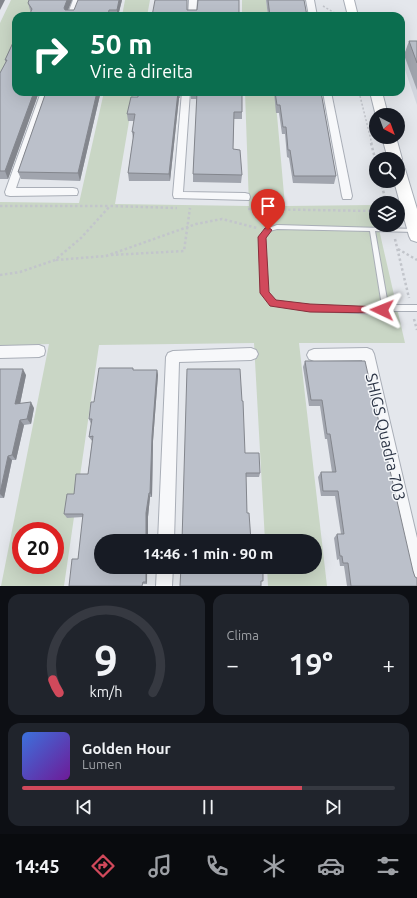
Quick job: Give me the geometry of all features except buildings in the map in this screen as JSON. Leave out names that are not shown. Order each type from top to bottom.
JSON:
[{"type":"main road","points":[[349,0],[353,12]]},
{"type":"main road","points":[[377,96],[380,108]]},
{"type":"main road","points":[[403,188],[416,233]]},
{"type":"street","points":[[72,12],[77,0]]},
{"type":"street","points":[[192,12],[193,0]]},
{"type":"street","points":[[310,0],[312,12]]},
{"type":"street","points":[[44,96],[10,192],[73,192]]},
{"type":"street","points":[[186,96],[178,195],[245,197]]},
{"type":"street","points":[[328,96],[347,196]]},
{"type":"street","points":[[0,352],[39,351]]},
{"type":"street","points":[[166,534],[173,357],[251,354]]},
{"type":"street","name":"SHIGS Quadra 703","points":[[314,355],[367,354],[417,573]]},
{"type":"street","points":[[164,586],[165,574]]},
{"type":"lane","points":[[369,228],[277,227],[268,230],[262,237],[264,293],[274,303],[317,308],[382,310],[384,308],[414,308]]},
{"type":"lane","points":[[405,231],[416,233]]},
{"type":"lane","points":[[373,232],[386,306],[384,308]]},
{"type":"path","points":[[322,5],[333,12]]},
{"type":"path","points":[[360,96],[374,152]]},
{"type":"path","points":[[0,206],[190,208],[184,251],[55,260],[20,272],[0,275]]},
{"type":"path","points":[[55,260],[81,238],[110,206]]},
{"type":"path","points":[[244,209],[369,211]]},
{"type":"path","points":[[106,256],[187,227],[222,219],[268,230]]},
{"type":"path","points":[[393,232],[414,308],[417,330]]},
{"type":"path","points":[[397,249],[417,260]]},
{"type":"shaded area","points":[[405,51],[417,51],[417,105],[405,70]]},
{"type":"green space","points":[[11,0],[36,0],[31,12],[12,12],[12,55],[0,83],[0,23]]},
{"type":"green space","points":[[125,0],[150,0],[148,12],[123,12]]},
{"type":"green space","points":[[242,0],[266,0],[268,12],[242,12]]},
{"type":"green space","points":[[103,96],[133,96],[115,204],[249,206],[245,96],[275,96],[285,206],[369,205],[369,232],[380,232],[405,343],[299,343],[321,534],[265,534],[254,343],[99,345],[64,586],[1,586],[12,531],[12,574],[64,574],[64,522],[14,522],[49,344],[0,346],[0,202],[79,203]]},
{"type":"green space","points":[[322,543],[327,586],[268,586],[267,574],[322,574]]},
{"type":"route","points":[[268,230],[262,237],[264,293],[274,303],[310,308],[382,310]]}]
